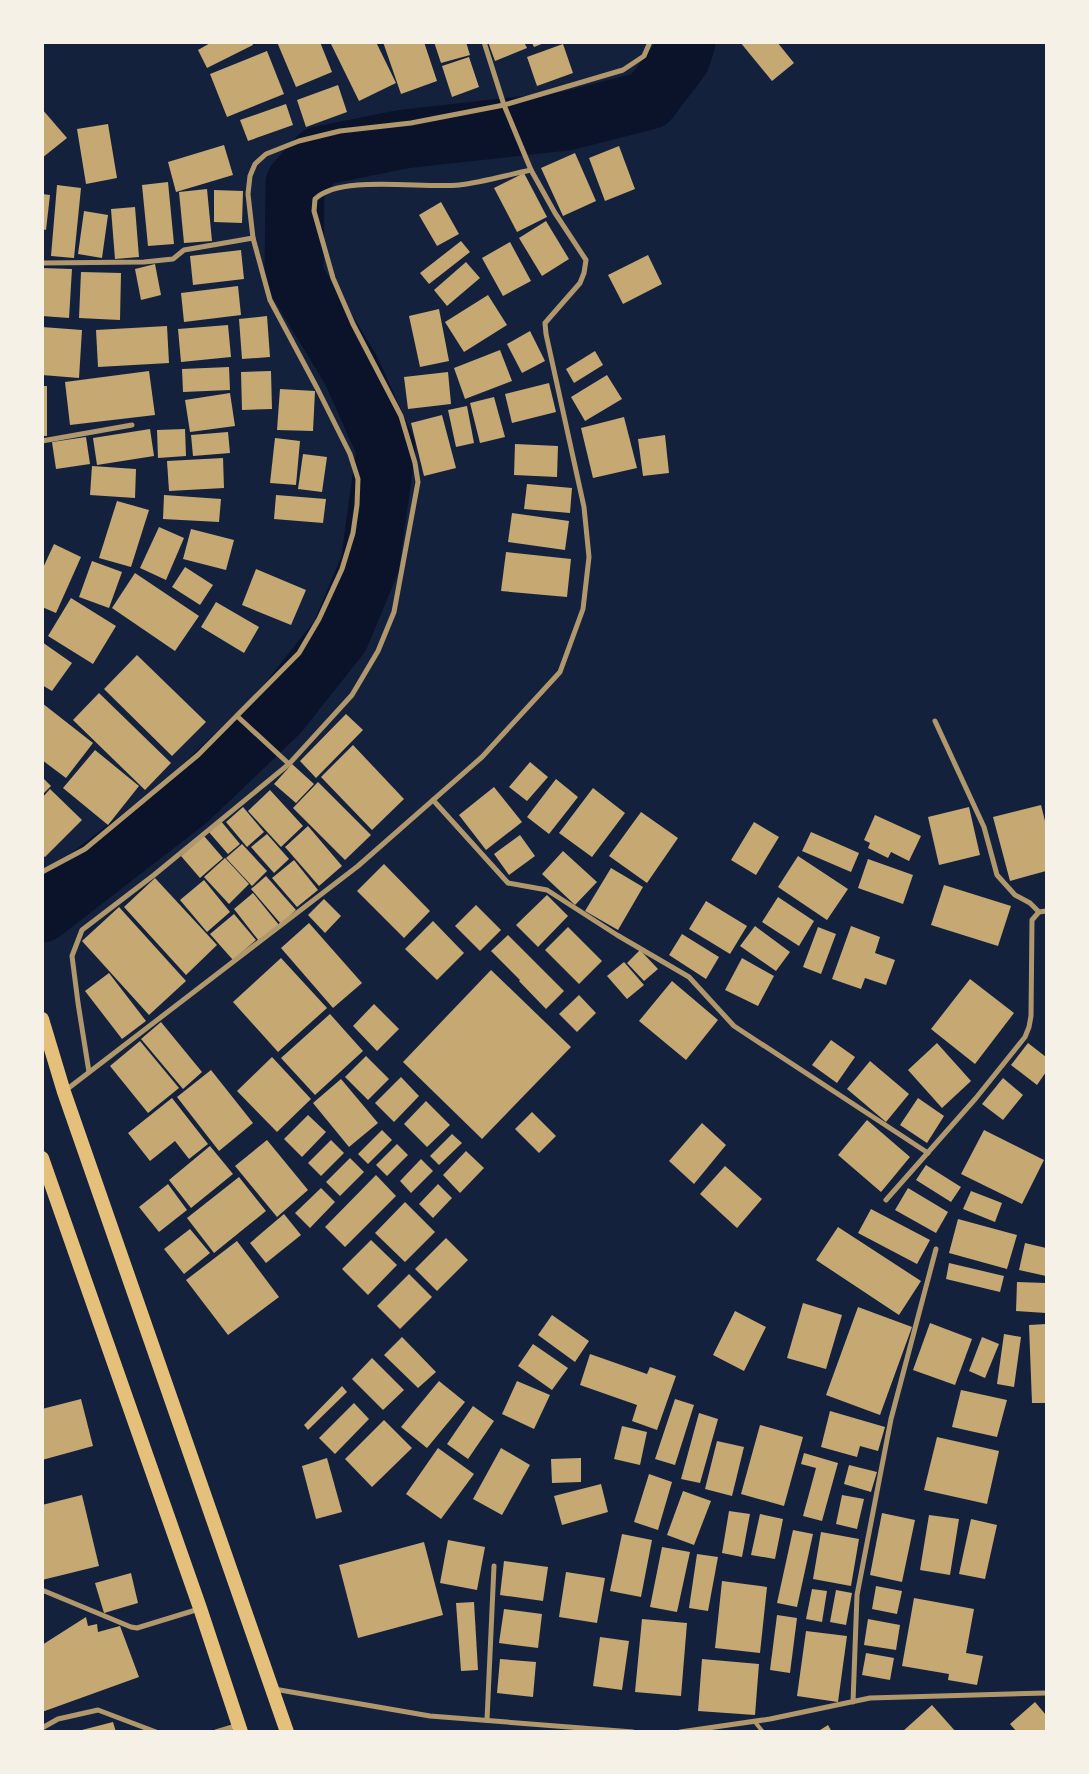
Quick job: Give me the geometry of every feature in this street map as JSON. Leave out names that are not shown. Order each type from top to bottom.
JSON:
[{"type":"highway","points":[[42,1019],[64,1092],[287,1732]]},
{"type":"highway","points":[[42,1158],[200,1608],[240,1728]]},
{"type":"street","points":[[64,1092],[358,866],[482,757],[560,672],[583,609],[589,557],[584,507],[545,323],[580,282],[586,260],[531,170],[506,107],[484,42]]},
{"type":"street","points":[[42,872],[85,849],[198,755],[299,653],[319,619],[342,569],[353,533],[358,479],[350,454],[270,300],[253,238],[248,194],[250,176],[255,164],[266,154],[299,142],[340,131],[411,123],[506,107],[623,70],[644,56],[650,42]]},
{"type":"street","points":[[89,1072],[72,956],[82,930],[154,875],[288,764],[352,695],[378,651],[394,612],[418,482],[415,463],[401,416],[353,324],[333,278],[314,210],[315,199],[321,193],[350,186],[458,185],[531,170]]},
{"type":"street","points":[[42,263],[144,262],[173,259],[184,250],[253,238]]},
{"type":"street","points":[[42,441],[132,425]]},
{"type":"street","points":[[238,716],[288,764]]},
{"type":"street","points":[[935,721],[984,827],[997,875],[1015,895],[1030,903],[1038,912]]},
{"type":"street","points":[[433,800],[508,883],[547,890],[617,936],[688,977],[734,1026],[928,1154]]},
{"type":"street","points":[[886,1200],[976,1098],[1025,1037],[1029,1027],[1030,1016],[1032,920],[1038,912],[1046,911]]},
{"type":"street","points":[[853,1702],[857,1595],[891,1419],[936,1249]]},
{"type":"street","points":[[487,1720],[494,1566]]},
{"type":"street","points":[[42,1590],[137,1628],[200,1608]]},
{"type":"street","points":[[272,1688],[430,1716],[633,1732]]},
{"type":"street","points":[[680,1732],[755,1722],[870,1698],[1046,1693]]},
{"type":"street","points":[[42,1728],[58,1718],[98,1710],[156,1732]]},
{"type":"street","points":[[216,1732],[240,1728]]},
{"type":"lane","points":[[755,1722],[763,1732]]},
{"type":"building","points":[[212,42],[252,42],[253,45],[207,68],[198,50]]},
{"type":"building","points":[[277,42],[320,42],[332,72],[296,87]]},
{"type":"building","points":[[330,42],[376,42],[396,83],[359,101]]},
{"type":"building","points":[[383,42],[424,42],[437,81],[401,94]]},
{"type":"building","points":[[434,42],[466,42],[470,55],[441,63]]},
{"type":"building","points":[[488,42],[524,42],[527,48],[495,61]]},
{"type":"building","points":[[740,42],[777,42],[794,63],[772,81]]},
{"type":"building","points":[[532,43],[544,43],[534,47]]},
{"type":"building","points":[[563,44],[573,73],[537,86],[527,57]]},
{"type":"building","points":[[267,51],[284,94],[227,117],[210,74]]},
{"type":"building","points":[[469,57],[479,87],[452,97],[442,66]]},
{"type":"building","points":[[338,85],[347,112],[306,127],[297,100]]},
{"type":"building","points":[[286,104],[293,125],[248,141],[240,120]]},
{"type":"building","points":[[42,109],[67,138],[42,158]]},
{"type":"building","points":[[108,124],[117,178],[86,184],[77,129]]},
{"type":"building","points":[[224,145],[233,175],[176,192],[168,162]]},
{"type":"building","points":[[619,146],[635,189],[605,201],[589,158]]},
{"type":"building","points":[[575,153],[596,201],[563,216],[541,168]]},
{"type":"building","points":[[524,173],[547,217],[517,232],[494,188]]},
{"type":"building","points":[[168,182],[174,244],[148,246],[142,185]]},
{"type":"building","points":[[57,185],[81,188],[74,258],[51,256]]},
{"type":"building","points":[[207,189],[212,241],[184,243],[179,192]]},
{"type":"building","points":[[214,190],[243,191],[242,223],[214,222]]},
{"type":"building","points":[[42,194],[50,195],[46,230],[42,229]]},
{"type":"building","points":[[441,202],[459,234],[437,246],[419,215]]},
{"type":"building","points":[[135,207],[139,257],[115,259],[111,209]]},
{"type":"building","points":[[84,211],[108,215],[102,258],[78,254]]},
{"type":"building","points":[[546,221],[569,259],[542,276],[519,238]]},
{"type":"building","points":[[461,241],[470,252],[429,284],[420,273]]},
{"type":"building","points":[[510,242],[531,281],[503,296],[482,258]]},
{"type":"building","points":[[241,250],[244,279],[193,285],[190,256]]},
{"type":"building","points":[[648,255],[662,284],[623,304],[608,275]]},
{"type":"building","points":[[466,262],[480,278],[447,306],[434,290]]},
{"type":"building","points":[[155,264],[161,295],[141,300],[135,269]]},
{"type":"building","points":[[42,268],[72,269],[69,318],[42,316]]},
{"type":"building","points":[[81,272],[121,273],[120,320],[79,318]]},
{"type":"building","points":[[238,286],[241,315],[184,322],[181,293]]},
{"type":"building","points":[[488,295],[507,325],[464,352],[445,322]]},
{"type":"building","points":[[439,309],[449,361],[420,367],[409,316]]},
{"type":"building","points":[[267,316],[270,357],[242,359],[239,319]]},
{"type":"building","points":[[228,325],[231,357],[181,362],[178,329]]},
{"type":"building","points":[[167,326],[169,363],[98,367],[96,330]]},
{"type":"building","points":[[42,327],[82,330],[79,378],[42,375]]},
{"type":"building","points":[[530,331],[545,361],[522,373],[507,344]]},
{"type":"building","points":[[500,350],[512,381],[465,399],[454,368]]},
{"type":"building","points":[[595,351],[603,365],[574,383],[566,369]]},
{"type":"building","points":[[229,367],[230,390],[183,392],[182,369]]},
{"type":"building","points":[[149,371],[155,415],[70,425],[65,382]]},
{"type":"building","points":[[271,371],[272,409],[242,410],[241,372]]},
{"type":"building","points":[[448,372],[451,404],[408,409],[404,377]]},
{"type":"building","points":[[607,375],[622,399],[585,421],[571,397]]},
{"type":"building","points":[[549,383],[556,412],[512,423],[505,394]]},
{"type":"building","points":[[42,386],[47,386],[47,436],[42,436]]},
{"type":"building","points":[[280,389],[315,391],[313,431],[277,430]]},
{"type":"building","points":[[230,393],[235,426],[190,432],[185,400]]},
{"type":"building","points":[[494,397],[505,437],[480,443],[470,403]]},
{"type":"building","points":[[467,406],[474,443],[456,447],[448,410]]},
{"type":"building","points":[[442,415],[456,468],[424,476],[411,423]]},
{"type":"building","points":[[624,417],[637,468],[593,478],[581,428]]},
{"type":"building","points":[[150,429],[154,456],[97,465],[93,438]]},
{"type":"building","points":[[185,429],[186,456],[158,458],[157,430]]},
{"type":"building","points":[[228,432],[230,453],[193,456],[191,435]]},
{"type":"building","points":[[665,435],[669,473],[643,476],[638,439]]},
{"type":"building","points":[[86,437],[90,464],[56,469],[52,442]]},
{"type":"building","points":[[275,438],[300,441],[296,485],[270,483]]},
{"type":"building","points":[[515,444],[558,446],[557,477],[514,475]]},
{"type":"building","points":[[303,454],[327,457],[322,492],[298,489]]},
{"type":"building","points":[[223,458],[224,488],[169,491],[167,461]]},
{"type":"building","points":[[92,466],[136,469],[135,498],[90,495]]},
{"type":"building","points":[[527,484],[572,488],[570,513],[524,509]]},
{"type":"building","points":[[164,495],[221,499],[219,522],[163,519]]},
{"type":"building","points":[[276,495],[326,499],[323,523],[274,519]]},
{"type":"building","points":[[117,501],[149,510],[131,567],[99,558]]},
{"type":"building","points":[[512,513],[569,521],[565,550],[508,542]]},
{"type":"building","points":[[159,527],[184,538],[166,580],[140,568]]},
{"type":"building","points":[[191,529],[234,540],[226,570],[183,559]]},
{"type":"building","points":[[54,544],[81,557],[56,613],[42,607],[42,570]]},
{"type":"building","points":[[506,552],[571,559],[567,597],[501,591]]},
{"type":"building","points":[[92,561],[122,572],[109,608],[79,597]]},
{"type":"building","points":[[185,567],[213,585],[200,605],[172,587]]},
{"type":"building","points":[[256,569],[306,590],[291,625],[242,605]]},
{"type":"building","points":[[135,573],[199,616],[175,651],[112,608]]},
{"type":"building","points":[[71,598],[116,626],[93,664],[48,636]]},
{"type":"building","points":[[216,602],[259,627],[244,653],[201,627]]},
{"type":"building","points":[[42,642],[72,663],[52,691],[42,685]]},
{"type":"building","points":[[137,655],[206,722],[172,756],[104,689]]},
{"type":"building","points":[[99,693],[171,763],[145,790],[73,720]]},
{"type":"building","points":[[42,703],[93,743],[66,778],[42,760]]},
{"type":"building","points":[[346,714],[363,730],[316,778],[300,761]]},
{"type":"building","points":[[353,745],[404,799],[372,830],[321,777]]},
{"type":"building","points":[[95,750],[139,786],[108,825],[63,788]]},
{"type":"building","points":[[530,762],[548,777],[527,801],[509,787]]},
{"type":"building","points":[[292,764],[314,784],[296,803],[274,784]]},
{"type":"building","points":[[42,777],[51,786],[42,795]]},
{"type":"building","points":[[556,779],[578,797],[549,834],[527,817]]},
{"type":"building","points":[[318,782],[371,835],[345,860],[293,808]]},
{"type":"building","points":[[494,787],[522,822],[486,850],[459,815]]},
{"type":"building","points":[[593,788],[625,813],[592,857],[559,833]]},
{"type":"building","points":[[50,789],[82,820],[45,857],[42,855],[42,798]]},
{"type":"building","points":[[270,790],[303,826],[281,847],[248,811]]},
{"type":"building","points":[[1041,805],[1046,825],[1046,871],[1010,881],[993,817]]},
{"type":"building","points":[[243,807],[264,832],[247,847],[226,822]]},
{"type":"building","points":[[969,807],[980,855],[939,865],[928,817]]},
{"type":"building","points":[[641,812],[678,838],[647,883],[609,856]]},
{"type":"building","points":[[875,815],[921,836],[909,861],[891,852],[888,858],[868,848],[870,843],[864,840]]},
{"type":"building","points":[[220,820],[240,844],[228,854],[208,831]]},
{"type":"building","points":[[754,822],[779,837],[756,875],[731,860]]},
{"type":"building","points":[[308,826],[342,866],[319,886],[285,847]]},
{"type":"building","points":[[811,832],[859,853],[851,872],[802,851]]},
{"type":"building","points":[[267,834],[289,859],[274,873],[251,847]]},
{"type":"building","points":[[520,835],[535,856],[509,875],[494,854]]},
{"type":"building","points":[[204,836],[223,858],[200,878],[181,856]]},
{"type":"building","points":[[242,844],[267,871],[252,886],[226,858]]},
{"type":"building","points":[[563,851],[597,882],[575,905],[542,874]]},
{"type":"building","points":[[798,856],[848,889],[827,920],[778,887]]},
{"type":"building","points":[[225,858],[249,884],[229,904],[204,877]]},
{"type":"building","points":[[868,859],[913,875],[903,904],[858,888]]},
{"type":"building","points":[[294,860],[318,890],[297,907],[272,878]]},
{"type":"building","points":[[384,864],[430,911],[404,938],[357,891]]},
{"type":"building","points":[[611,868],[643,887],[618,930],[585,911]]},
{"type":"building","points":[[266,876],[296,910],[281,924],[251,889]]},
{"type":"building","points":[[155,878],[217,945],[186,975],[124,907]]},
{"type":"building","points":[[204,880],[230,912],[207,932],[180,900]]},
{"type":"building","points":[[944,885],[1011,906],[998,946],[931,925]]},
{"type":"building","points":[[253,893],[279,925],[259,941],[234,909]]},
{"type":"building","points":[[547,895],[568,916],[538,947],[516,925]]},
{"type":"building","points":[[778,897],[814,921],[799,946],[762,922]]},
{"type":"building","points":[[324,899],[341,916],[325,933],[308,915]]},
{"type":"building","points":[[706,901],[747,926],[730,954],[689,929]]},
{"type":"building","points":[[476,905],[501,930],[480,951],[455,926]]},
{"type":"building","points":[[119,907],[186,981],[149,1015],[82,941]]},
{"type":"building","points":[[234,914],[256,940],[233,960],[210,934]]},
{"type":"building","points":[[433,921],[464,953],[437,980],[405,949]]},
{"type":"building","points":[[309,923],[362,983],[333,1008],[281,948]]},
{"type":"building","points":[[755,926],[790,952],[776,971],[740,946]]},
{"type":"building","points":[[851,926],[880,937],[875,953],[895,960],[886,985],[865,978],[861,989],[832,979]]},
{"type":"building","points":[[568,927],[602,961],[579,984],[545,950]]},
{"type":"building","points":[[818,927],[836,934],[821,974],[803,967]]},
{"type":"building","points":[[682,934],[719,957],[706,979],[669,955]]},
{"type":"building","points":[[508,935],[564,991],[546,1009],[491,951]]},
{"type":"building","points":[[640,950],[658,969],[644,981],[627,963]]},
{"type":"building","points":[[281,958],[327,1008],[278,1052],[233,1002]]},
{"type":"building","points":[[742,958],[774,976],[758,1006],[725,990]]},
{"type":"building","points":[[624,962],[644,985],[627,999],[607,976]]},
{"type":"building","points":[[491,970],[571,1047],[482,1139],[403,1062]]},
{"type":"building","points":[[109,973],[146,1021],[122,1039],[85,991]]},
{"type":"building","points":[[970,979],[1014,1013],[975,1064],[931,1029]]},
{"type":"building","points":[[672,981],[718,1020],[686,1060],[639,1021]]},
{"type":"building","points":[[579,995],[596,1013],[577,1032],[559,1014]]},
{"type":"building","points":[[374,1004],[399,1029],[377,1051],[353,1026]]},
{"type":"building","points":[[330,1014],[363,1051],[315,1095],[281,1058]]},
{"type":"building","points":[[161,1022],[202,1072],[183,1089],[141,1039]]},
{"type":"building","points":[[831,1040],[855,1057],[837,1083],[812,1065]]},
{"type":"building","points":[[140,1041],[179,1088],[148,1113],[110,1066]]},
{"type":"building","points":[[937,1043],[971,1081],[942,1108],[908,1070]]},
{"type":"building","points":[[1028,1043],[1046,1057],[1046,1072],[1037,1085],[1011,1065]]},
{"type":"building","points":[[366,1056],[389,1079],[368,1100],[345,1077]]},
{"type":"building","points":[[272,1057],[311,1099],[277,1132],[237,1091]]},
{"type":"building","points":[[870,1061],[909,1094],[886,1122],[847,1089]]},
{"type":"building","points":[[211,1070],[253,1123],[219,1151],[177,1097]]},
{"type":"building","points":[[401,1077],[419,1096],[394,1122],[375,1103]]},
{"type":"building","points":[[1003,1078],[1023,1095],[1003,1120],[982,1104]]},
{"type":"building","points":[[341,1079],[378,1123],[349,1147],[313,1103]]},
{"type":"building","points":[[172,1098],[208,1144],[189,1159],[175,1141],[150,1161],[128,1133]]},
{"type":"building","points":[[918,1098],[944,1116],[927,1143],[900,1125]]},
{"type":"building","points":[[426,1101],[450,1125],[427,1147],[404,1124]]},
{"type":"building","points":[[532,1112],[556,1136],[539,1153],[515,1129]]},
{"type":"building","points":[[308,1115],[326,1132],[302,1157],[284,1139]]},
{"type":"building","points":[[867,1120],[910,1157],[881,1192],[838,1155]]},
{"type":"building","points":[[702,1123],[726,1145],[694,1184],[669,1161]]},
{"type":"building","points":[[382,1130],[392,1140],[368,1164],[358,1154]]},
{"type":"building","points":[[984,1130],[1044,1160],[1022,1204],[961,1174]]},
{"type":"building","points":[[452,1134],[462,1143],[439,1165],[430,1156]]},
{"type":"building","points":[[267,1140],[308,1190],[277,1217],[235,1166]]},
{"type":"building","points":[[331,1140],[344,1153],[321,1176],[308,1163]]},
{"type":"building","points":[[397,1144],[408,1155],[387,1176],[376,1165]]},
{"type":"building","points":[[210,1146],[233,1174],[191,1208],[169,1180]]},
{"type":"building","points":[[466,1151],[484,1168],[460,1193],[443,1175]]},
{"type":"building","points":[[350,1158],[364,1172],[340,1196],[326,1182]]},
{"type":"building","points":[[421,1159],[433,1171],[411,1193],[400,1181]]},
{"type":"building","points":[[926,1165],[961,1187],[951,1202],[916,1180]]},
{"type":"building","points":[[725,1166],[762,1199],[737,1228],[700,1194]]},
{"type":"building","points":[[376,1175],[396,1196],[345,1247],[325,1227]]},
{"type":"building","points":[[239,1177],[266,1211],[214,1253],[187,1218]]},
{"type":"building","points":[[168,1184],[187,1210],[159,1232],[139,1207]]},
{"type":"building","points":[[438,1184],[452,1198],[433,1218],[419,1204]]},
{"type":"building","points":[[321,1188],[335,1202],[310,1228],[295,1213]]},
{"type":"building","points":[[908,1188],[948,1212],[936,1233],[895,1210]]},
{"type":"building","points":[[971,1191],[1002,1203],[995,1222],[963,1209]]},
{"type":"building","points":[[405,1202],[435,1232],[405,1262],[375,1233]]},
{"type":"building","points":[[871,1209],[930,1240],[917,1264],[858,1233]]},
{"type":"building","points":[[284,1214],[301,1235],[266,1263],[250,1243]]},
{"type":"building","points":[[958,1219],[1017,1235],[1007,1269],[949,1253]]},
{"type":"building","points":[[838,1227],[921,1281],[899,1315],[816,1260]]},
{"type":"building","points":[[190,1229],[210,1253],[184,1274],[164,1249]]},
{"type":"building","points":[[446,1238],[468,1260],[437,1291],[415,1269]]},
{"type":"building","points":[[371,1240],[397,1265],[368,1295],[342,1269]]},
{"type":"building","points":[[237,1241],[279,1297],[228,1335],[186,1280]]},
{"type":"building","points":[[1025,1243],[1046,1248],[1046,1276],[1019,1270]]},
{"type":"building","points":[[949,1263],[1004,1276],[1000,1292],[946,1279]]},
{"type":"building","points":[[409,1274],[432,1297],[400,1329],[377,1306]]},
{"type":"building","points":[[1017,1282],[1046,1283],[1046,1313],[1016,1311]]},
{"type":"building","points":[[803,1303],[842,1315],[826,1369],[787,1358]]},
{"type":"building","points":[[858,1307],[912,1327],[880,1415],[826,1395]]},
{"type":"building","points":[[735,1311],[766,1327],[744,1371],[713,1355]]},
{"type":"building","points":[[552,1315],[589,1341],[575,1362],[538,1335]]},
{"type":"building","points":[[930,1323],[972,1339],[955,1385],[913,1370]]},
{"type":"building","points":[[1046,1324],[1046,1403],[1032,1403],[1029,1325]]},
{"type":"building","points":[[1004,1334],[1021,1337],[1014,1387],[997,1384]]},
{"type":"building","points":[[402,1337],[436,1372],[418,1388],[384,1355]]},
{"type":"building","points":[[982,1337],[999,1344],[985,1378],[969,1371]]},
{"type":"building","points":[[533,1344],[568,1368],[552,1390],[518,1366]]},
{"type":"building","points":[[590,1354],[647,1374],[650,1367],[676,1376],[657,1430],[632,1421],[637,1405],[580,1385]]},
{"type":"building","points":[[372,1358],[404,1390],[383,1410],[352,1379]]},
{"type":"building","points":[[439,1381],[465,1402],[427,1448],[401,1427]]},
{"type":"building","points":[[517,1381],[550,1395],[534,1429],[502,1414]]},
{"type":"building","points":[[342,1386],[347,1392],[308,1430],[304,1425]]},
{"type":"building","points":[[961,1390],[1007,1400],[997,1437],[952,1427]]},
{"type":"building","points":[[81,1399],[93,1446],[42,1460],[42,1409]]},
{"type":"building","points":[[675,1399],[694,1405],[675,1465],[655,1459]]},
{"type":"building","points":[[354,1403],[369,1419],[335,1454],[319,1438]]},
{"type":"building","points":[[473,1406],[494,1421],[468,1459],[447,1444]]},
{"type":"building","points":[[830,1411],[885,1427],[878,1451],[860,1446],[857,1457],[821,1447]]},
{"type":"building","points":[[699,1413],[718,1419],[700,1483],[681,1479]]},
{"type":"building","points":[[384,1420],[412,1448],[372,1487],[345,1459]]},
{"type":"building","points":[[760,1425],[803,1437],[784,1506],[741,1494]]},
{"type":"building","points":[[622,1426],[647,1432],[640,1465],[614,1459]]},
{"type":"building","points":[[937,1437],[999,1451],[987,1504],[924,1490]]},
{"type":"building","points":[[717,1441],[744,1447],[732,1496],[705,1489]]},
{"type":"building","points":[[438,1448],[474,1474],[441,1519],[406,1494]]},
{"type":"building","points":[[501,1448],[530,1465],[502,1515],[473,1499]]},
{"type":"building","points":[[804,1453],[838,1463],[822,1521],[803,1516],[816,1468],[801,1464]]},
{"type":"building","points":[[327,1458],[342,1512],[316,1519],[302,1466]]},
{"type":"building","points":[[581,1458],[581,1482],[552,1483],[551,1459]]},
{"type":"building","points":[[849,1465],[877,1472],[871,1492],[844,1484]]},
{"type":"building","points":[[649,1474],[672,1482],[658,1530],[634,1522]]},
{"type":"building","points":[[601,1484],[608,1512],[562,1525],[554,1496]]},
{"type":"building","points":[[683,1491],[711,1501],[694,1545],[667,1535]]},
{"type":"building","points":[[82,1495],[99,1566],[42,1580],[42,1505]]},
{"type":"building","points":[[842,1495],[864,1499],[857,1529],[836,1524]]},
{"type":"building","points":[[729,1511],[750,1514],[742,1557],[722,1553]]},
{"type":"building","points":[[882,1513],[915,1520],[902,1582],[870,1575]]},
{"type":"building","points":[[760,1514],[783,1519],[775,1559],[751,1555]]},
{"type":"building","points":[[929,1515],[959,1519],[950,1575],[920,1570]]},
{"type":"building","points":[[971,1519],[997,1525],[985,1579],[959,1574]]},
{"type":"building","points":[[793,1530],[813,1534],[797,1607],[777,1603]]},
{"type":"building","points":[[821,1532],[859,1539],[851,1586],[813,1579]]},
{"type":"building","points":[[622,1534],[652,1540],[641,1597],[610,1591]]},
{"type":"building","points":[[448,1540],[485,1547],[477,1590],[440,1583]]},
{"type":"building","points":[[424,1542],[443,1615],[358,1638],[339,1565]]},
{"type":"building","points":[[662,1547],[690,1552],[677,1612],[650,1607]]},
{"type":"building","points":[[697,1554],[718,1557],[708,1611],[689,1608]]},
{"type":"building","points":[[504,1561],[548,1567],[543,1601],[500,1595]]},
{"type":"building","points":[[566,1572],[605,1578],[597,1623],[559,1617]]},
{"type":"building","points":[[131,1573],[138,1603],[104,1613],[95,1583]]},
{"type":"building","points":[[722,1581],[767,1587],[760,1653],[715,1648]]},
{"type":"building","points":[[876,1586],[902,1591],[897,1614],[872,1609]]},
{"type":"building","points":[[812,1589],[827,1591],[822,1622],[806,1619]]},
{"type":"building","points":[[836,1590],[852,1593],[846,1625],[830,1622]]},
{"type":"building","points":[[914,1598],[974,1609],[966,1653],[983,1656],[977,1685],[948,1680],[949,1674],[902,1666]]},
{"type":"building","points":[[474,1602],[478,1670],[461,1671],[456,1603]]},
{"type":"building","points":[[504,1609],[542,1614],[538,1648],[499,1643]]},
{"type":"building","points":[[777,1615],[797,1618],[790,1673],[770,1670]]},
{"type":"building","points":[[86,1617],[88,1626],[97,1624],[98,1632],[120,1626],[139,1677],[42,1712],[42,1645]]},
{"type":"building","points":[[642,1619],[687,1623],[681,1696],[635,1692]]},
{"type":"building","points":[[868,1619],[900,1625],[896,1650],[864,1645]]},
{"type":"building","points":[[806,1631],[847,1636],[838,1702],[797,1696]]},
{"type":"building","points":[[600,1637],[629,1641],[622,1690],[593,1686]]},
{"type":"building","points":[[866,1653],[894,1658],[890,1680],[862,1675]]},
{"type":"building","points":[[500,1659],[536,1662],[533,1697],[497,1693]]},
{"type":"building","points":[[702,1659],[759,1664],[755,1715],[698,1711]]},
{"type":"building","points":[[1035,1702],[1046,1715],[1046,1732],[1017,1732],[1010,1724]]},
{"type":"building","points":[[932,1705],[956,1732],[902,1732]]},
{"type":"building","points":[[113,1722],[116,1732],[78,1732],[78,1731]]},
{"type":"building","points":[[828,1725],[832,1732],[817,1732]]},
{"type":"waterway","points":[[42,913],[188,800],[279,713],[340,636],[370,564],[386,448],[351,370],[294,276],[295,183],[319,156],[404,139],[567,121],[649,100],[681,58],[686,42]]}]
